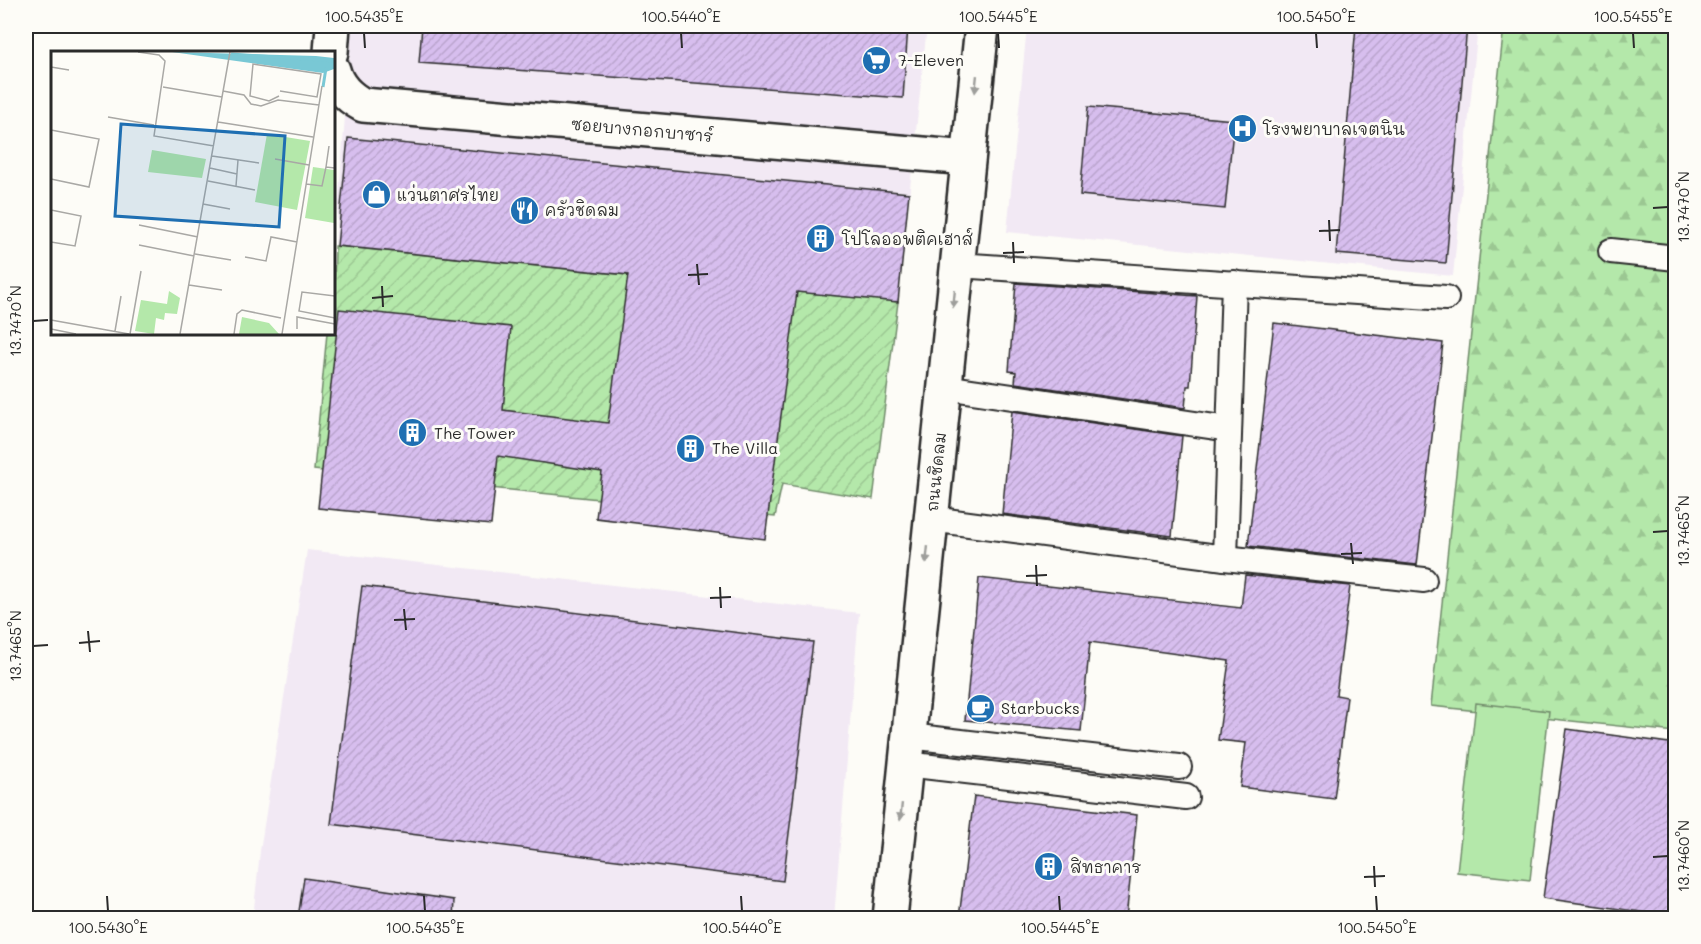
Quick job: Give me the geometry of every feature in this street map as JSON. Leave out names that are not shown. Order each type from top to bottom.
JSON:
[{"type":"street","points":[[331,51],[333,26]]},
{"type":"street","name":"ถนนชิดลม","points":[[890,918],[982,26]]},
{"type":"street","name":"ซอยบางกอกบาซาร์","points":[[334,74],[349,97],[363,105],[968,158]]},
{"type":"lane","points":[[1611,251],[1676,258]]},
{"type":"lane","points":[[957,265],[1446,298]]},
{"type":"lane","points":[[1225,558],[1234,283]]},
{"type":"lane","points":[[945,387],[1229,429]]},
{"type":"lane","points":[[932,519],[1225,558],[1424,580]]},
{"type":"lane","points":[[908,750],[1179,767]]},
{"type":"lane","points":[[908,750],[1186,798]]},
{"type":"shaded area","points":[[352,26],[927,26],[898,302],[335,246]]},
{"type":"shaded area","name":"โรงพยาบาลเจตนิน","points":[[1027,26],[1478,26],[1453,276],[1007,232]]},
{"type":"shaded area","points":[[307,550],[859,613],[834,918],[253,918],[260,851]]},
{"type":"green space","points":[[1504,26],[1675,26],[1675,732],[1431,706]]},
{"type":"green space","points":[[335,246],[898,302],[873,499],[782,484],[775,517],[314,470],[327,334],[334,334]]},
{"type":"green space","points":[[1476,703],[1549,711],[1530,880],[1457,872]]},
{"type":"building","points":[[422,26],[908,26],[903,98],[419,63]]},
{"type":"building","points":[[1356,26],[1467,26],[1446,263],[1336,254]]},
{"type":"building","points":[[1088,107],[1234,120],[1225,209],[1080,195]]},
{"type":"building","points":[[348,138],[909,193],[898,302],[797,292],[765,539],[596,518],[602,472],[498,456],[491,525],[318,508],[339,309],[511,327],[503,410],[608,423],[628,275],[337,246]]},
{"type":"building","points":[[1016,283],[1197,296],[1190,386],[1187,386],[1185,408],[1015,383],[1016,372],[1009,371]]},
{"type":"building","points":[[1274,323],[1443,343],[1417,565],[1248,546]]},
{"type":"building","points":[[1012,411],[1182,436],[1172,536],[1002,514]]},
{"type":"building","points":[[1245,575],[1350,586],[1336,695],[1347,697],[1334,799],[1240,787],[1246,743],[1218,740],[1229,661],[1090,642],[1081,731],[965,720],[979,578],[1241,608]]},
{"type":"building","points":[[362,586],[813,642],[783,881],[331,824]]},
{"type":"building","points":[[1567,729],[1676,744],[1676,917],[1543,898]]},
{"type":"building","name":"สิทธาคาร","points":[[974,796],[1137,815],[1126,918],[959,918]]},
{"type":"building","points":[[304,878],[454,900],[453,918],[298,918]]},
{"type":"place","name":"7-Eleven","points":[[877,60]]},
{"type":"place","name":"โรงพยาบาลเจตนิน","points":[[1242,129]]},
{"type":"place","name":"แว่นตาศรไทย","points":[[376,195]]},
{"type":"place","name":"ครัวชิดลม","points":[[524,210]]},
{"type":"place","name":"โปโลออพติคเฮาส์","points":[[821,239]]},
{"type":"place","name":"The Tower","points":[[413,433]]},
{"type":"place","name":"The Villa","points":[[691,448]]},
{"type":"place","name":"Starbucks","points":[[980,708]]},
{"type":"place","name":"สิทธาคาร","points":[[1049,867]]}]
